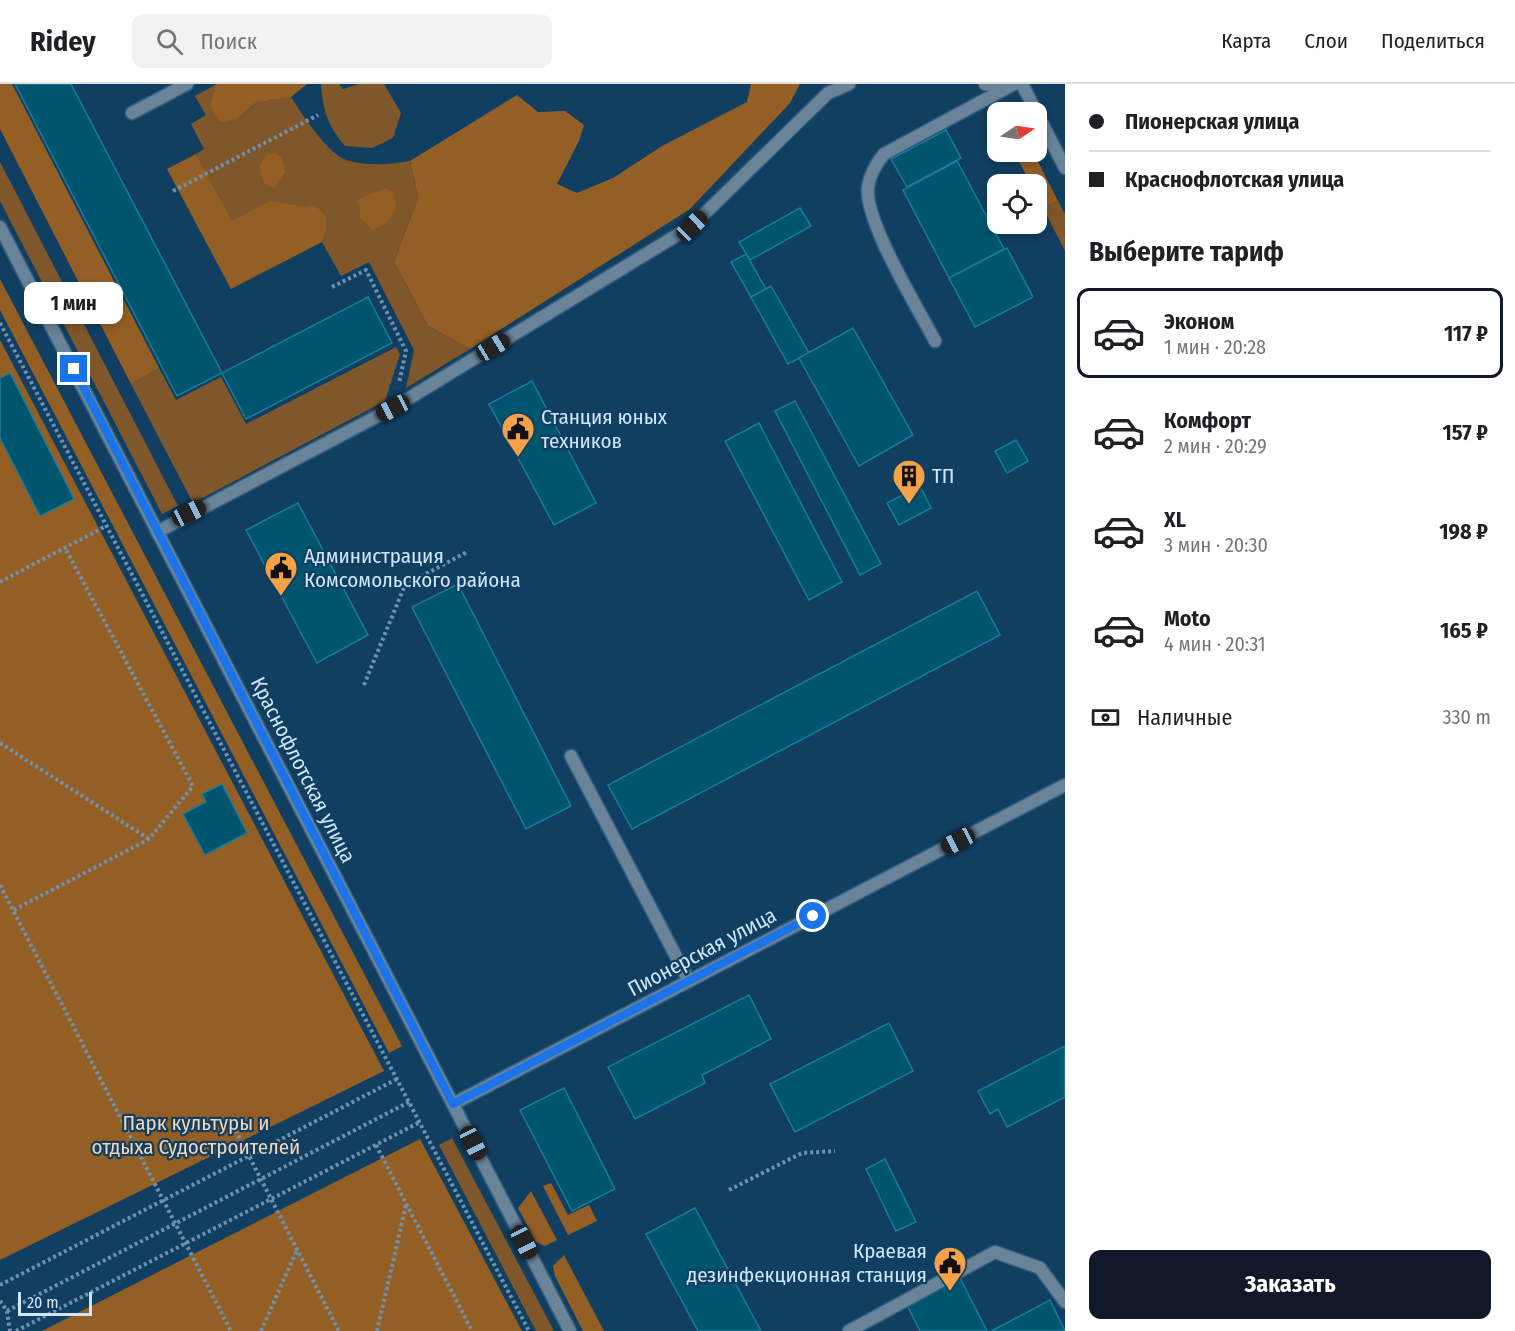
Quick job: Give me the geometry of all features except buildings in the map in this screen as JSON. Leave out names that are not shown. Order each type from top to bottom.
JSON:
[{"type":"street","points":[[132,113],[187,84]]},
{"type":"street","points":[[157,531],[393,408],[692,226],[828,93],[849,84]]},
{"type":"street","points":[[985,84],[1011,86]]},
{"type":"street","points":[[1022,84],[1065,168]]},
{"type":"street","points":[[935,341],[878,232],[869,203],[868,188],[873,168],[884,154],[1011,86]]},
{"type":"street","name":"Краснофлотская улица","points":[[0,227],[570,1331]]},
{"type":"street","points":[[571,756],[689,981]]},
{"type":"street","name":"Пионерская улица","points":[[453,1104],[1065,785]]},
{"type":"street","points":[[854,1330],[994,1252],[1040,1268],[1065,1302]]},
{"type":"path","points":[[173,192],[318,115]]},
{"type":"path","points":[[332,287],[366,270],[406,351],[393,408]]},
{"type":"path","points":[[0,323],[529,1331]]},
{"type":"path","points":[[0,582],[106,526]]},
{"type":"path","points":[[14,910],[149,839],[193,786],[65,548]]},
{"type":"path","points":[[364,685],[405,585],[467,552]]},
{"type":"path","points":[[0,743],[149,839]]},
{"type":"path","points":[[0,885],[231,1331]]},
{"type":"path","points":[[0,1285],[397,1079]]},
{"type":"path","points":[[6,1311],[409,1102]]},
{"type":"path","points":[[16,1331],[420,1122]]},
{"type":"path","points":[[233,1125],[339,1331]]},
{"type":"path","points":[[376,1145],[471,1331]]},
{"type":"path","points":[[729,1190],[802,1153],[835,1151]]},
{"type":"path","points":[[377,1331],[406,1205]]},
{"type":"path","points":[[261,1331],[297,1250]]},
{"type":"path","points":[[0,1301],[6,1311],[10,1331]]},
{"type":"shaded area","points":[[321,84],[339,84],[343,89],[359,84],[384,84],[401,113],[393,138],[372,148],[345,146],[327,118]]},
{"type":"shaded area","points":[[215,85],[210,105],[238,119],[255,103],[291,97],[331,150],[346,160],[370,164],[410,161],[418,198],[394,262],[428,326],[470,349],[406,388],[414,350],[369,262],[341,276],[322,242],[326,231],[311,205],[270,202],[232,222],[196,154],[204,149],[191,124],[206,115],[195,96]]},
{"type":"shaded area","points":[[0,162],[178,506],[162,514],[0,201]]},
{"type":"shaded area","points":[[1058,201],[1065,214],[1065,251],[1047,216],[1047,206]]},
{"type":"shaded area","points":[[396,347],[400,354],[385,401],[193,503],[131,384],[159,368],[176,400],[221,377],[246,424]]},
{"type":"shaded area","points":[[452,1138],[554,1331],[536,1331],[439,1145]]},
{"type":"green space","points":[[0,84],[12,84],[159,368],[131,384],[0,129]]},
{"type":"green space","points":[[217,84],[307,84],[291,97],[255,103],[238,119],[220,122],[210,105]]},
{"type":"green space","points":[[751,84],[800,84],[790,103],[690,209],[470,349],[428,326],[394,262],[418,198],[410,161],[517,95],[538,112],[565,111],[584,125],[579,141],[557,184],[577,193],[613,178],[662,146],[747,102]]},
{"type":"green space","points":[[275,153],[281,157],[285,172],[274,189],[263,182],[260,165],[266,155]]},
{"type":"green space","points":[[196,154],[232,221],[270,201],[302,206],[311,205],[319,209],[326,217],[326,231],[322,242],[231,289],[167,169]]},
{"type":"green space","points":[[1019,162],[1038,162],[1044,174],[1026,174]]},
{"type":"green space","points":[[1047,179],[1058,201],[1047,206]]},
{"type":"green space","points":[[386,188],[394,193],[396,210],[385,224],[373,230],[360,218],[360,208],[356,201]]},
{"type":"green space","points":[[0,279],[402,1046],[389,1053],[0,310]]},
{"type":"green space","name":"Парк культуры и отдыха Судостроителей","points":[[0,340],[384,1071],[0,1260],[0,438],[40,516],[74,498],[10,373],[0,378]],"holes":[[[222,784],[247,833],[205,855],[183,814],[206,802],[202,794]]]},
{"type":"green space","points":[[420,1139],[522,1331],[42,1331]]},
{"type":"green space","points":[[551,1183],[568,1215],[589,1205],[597,1221],[568,1235],[543,1186]]},
{"type":"green space","points":[[531,1191],[557,1240],[545,1246],[536,1242],[518,1208]]},
{"type":"green space","points":[[564,1255],[604,1331],[583,1331],[555,1276],[553,1266]]},
{"type":"place","name":"Станция юных техников","points":[[518,458]]},
{"type":"place","name":"ТП","points":[[909,505]]},
{"type":"place","name":"Администрация Комсомольского района","points":[[281,597]]},
{"type":"place","name":"Краевая дезинфекционная станция","points":[[950,1292]]},
{"type":"route","points":[[74,369],[453,1104],[813,916]]}]
